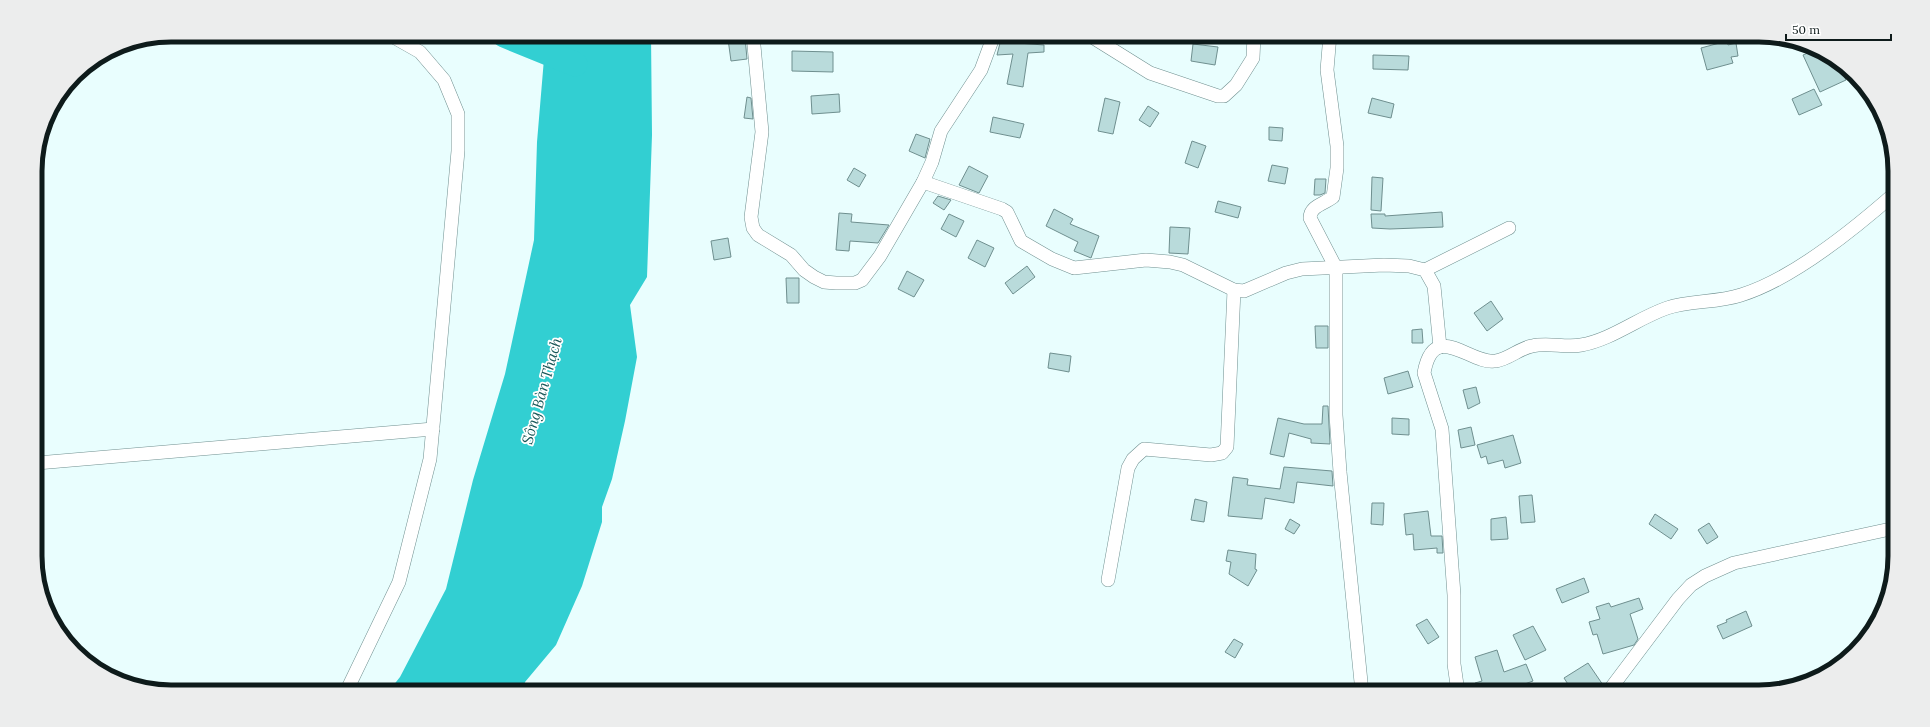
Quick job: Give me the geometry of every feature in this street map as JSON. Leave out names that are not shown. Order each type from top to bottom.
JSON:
[{"type":"street","points":[[349,685],[399,582],[430,459],[458,151],[458,114],[444,80],[420,52],[402,42]]},
{"type":"street","points":[[754,42],[762,132],[751,217],[753,228],[758,235],[791,256],[804,270],[814,277],[824,282],[855,283],[862,280],[880,256],[923,182],[932,162],[941,131],[982,70],[992,42]]},
{"type":"street","points":[[1100,42],[1150,73],[1218,96],[1224,96],[1236,86],[1252,58],[1253,42]]},
{"type":"street","points":[[1329,42],[1327,70],[1336,126],[1337,168],[1333,197],[1312,209],[1310,218],[1336,268],[1336,415],[1340,472],[1361,685]]},
{"type":"street","points":[[923,182],[1007,212],[1021,241],[1074,268],[1146,260],[1170,262],[1183,265],[1234,290],[1244,291],[1286,273],[1302,269],[1384,265],[1409,266],[1425,270],[1509,228]]},
{"type":"street","points":[[1457,685],[1454,664],[1454,595],[1442,429],[1424,373],[1426,363],[1431,354],[1440,347],[1453,347],[1482,359],[1497,361],[1532,346],[1570,347],[1597,341],[1674,306],[1741,295],[1782,278],[1858,225],[1888,199]]},
{"type":"street","points":[[1425,270],[1434,286],[1440,347]]},
{"type":"street","points":[[1108,580],[1128,468],[1139,452],[1144,449],[1211,455],[1222,453],[1227,447],[1234,290]]},
{"type":"street","points":[[42,463],[433,429]]},
{"type":"street","points":[[1613,685],[1678,599],[1691,585],[1705,576],[1734,563],[1888,530]]},
{"type":"water","name":"Sông Bàn Thạch","points":[[545,42],[651,42],[652,135],[647,277],[630,305],[637,357],[612,479],[602,507],[602,522],[582,586],[556,645],[525,682],[524,685],[394,685],[400,677],[446,589],[473,480],[505,374],[534,240],[537,142]]},
{"type":"building","points":[[728,42],[745,42],[747,59],[731,61]]},
{"type":"building","points":[[1000,42],[1018,42],[1044,45],[1044,52],[1028,53],[1023,87],[1007,84],[1013,54],[997,55]]},
{"type":"building","points":[[1723,42],[1727,42],[1728,45],[1736,43],[1738,56],[1731,57],[1733,63],[1707,70],[1701,48]]},
{"type":"building","points":[[1193,44],[1218,47],[1215,65],[1191,61]]},
{"type":"building","points":[[792,51],[833,52],[833,72],[792,71]]},
{"type":"building","points":[[1809,52],[1816,55],[1843,73],[1846,80],[1820,92],[1803,55]]},
{"type":"building","points":[[1373,55],[1409,56],[1408,70],[1373,69]]},
{"type":"building","points":[[1814,89],[1822,105],[1799,115],[1792,99]]},
{"type":"building","points":[[839,94],[840,112],[812,114],[811,96]]},
{"type":"building","points":[[747,97],[751,98],[753,119],[744,118]]},
{"type":"building","points":[[1105,98],[1120,102],[1113,134],[1098,131]]},
{"type":"building","points":[[1372,98],[1394,104],[1391,118],[1368,113]]},
{"type":"building","points":[[1148,106],[1159,113],[1150,127],[1139,120]]},
{"type":"building","points":[[993,117],[1024,124],[1020,138],[990,132]]},
{"type":"building","points":[[1269,127],[1283,128],[1282,141],[1269,140]]},
{"type":"building","points":[[916,134],[930,139],[925,158],[909,151]]},
{"type":"building","points":[[1192,141],[1206,146],[1198,168],[1185,163]]},
{"type":"building","points":[[1272,165],[1288,168],[1285,184],[1268,181]]},
{"type":"building","points":[[969,166],[988,176],[979,193],[959,185]]},
{"type":"building","points":[[854,168],[866,175],[859,187],[847,180]]},
{"type":"building","points":[[1372,177],[1383,178],[1381,211],[1371,210]]},
{"type":"building","points":[[1315,179],[1326,179],[1325,193],[1314,195]]},
{"type":"building","points":[[938,196],[951,200],[944,210],[933,203]]},
{"type":"building","points":[[1218,201],[1241,207],[1238,218],[1215,212]]},
{"type":"building","points":[[1054,209],[1073,219],[1070,224],[1099,236],[1091,258],[1074,251],[1078,242],[1046,226]]},
{"type":"building","points":[[1442,212],[1443,227],[1390,229],[1372,228],[1371,214],[1385,214],[1385,216]]},
{"type":"building","points":[[839,213],[852,214],[851,222],[889,225],[878,243],[850,241],[849,251],[836,250]]},
{"type":"building","points":[[949,214],[964,221],[956,237],[941,229]]},
{"type":"building","points":[[1170,227],[1190,228],[1188,254],[1169,253]]},
{"type":"building","points":[[728,238],[731,257],[714,260],[711,241]]},
{"type":"building","points":[[977,240],[994,248],[985,267],[968,258]]},
{"type":"building","points":[[1027,266],[1035,277],[1013,294],[1005,283]]},
{"type":"building","points":[[907,271],[924,280],[914,297],[898,289]]},
{"type":"building","points":[[786,278],[799,278],[799,303],[787,303]]},
{"type":"building","points":[[1491,301],[1503,319],[1487,331],[1474,313]]},
{"type":"building","points":[[1315,326],[1328,326],[1328,348],[1316,348]]},
{"type":"building","points":[[1422,329],[1423,343],[1412,343],[1412,330]]},
{"type":"building","points":[[1050,353],[1071,356],[1069,372],[1048,368]]},
{"type":"building","points":[[1408,371],[1413,387],[1388,394],[1384,378]]},
{"type":"building","points":[[1476,387],[1480,403],[1468,409],[1463,390]]},
{"type":"building","points":[[1323,406],[1328,406],[1330,444],[1311,443],[1311,439],[1289,433],[1284,457],[1270,454],[1278,418],[1304,424],[1322,424]]},
{"type":"building","points":[[1392,418],[1409,419],[1409,435],[1392,434]]},
{"type":"building","points":[[1471,427],[1475,445],[1461,448],[1458,430]]},
{"type":"building","points":[[1513,435],[1521,463],[1505,468],[1503,460],[1488,464],[1486,456],[1481,458],[1477,445]]},
{"type":"building","points":[[1284,467],[1332,471],[1333,486],[1297,482],[1294,503],[1265,498],[1262,519],[1228,516],[1233,477],[1248,479],[1247,485],[1280,489]]},
{"type":"building","points":[[1532,495],[1535,522],[1521,523],[1519,496]]},
{"type":"building","points":[[1195,499],[1207,502],[1204,522],[1191,520]]},
{"type":"building","points":[[1372,503],[1384,503],[1383,525],[1371,524]]},
{"type":"building","points":[[1428,511],[1431,536],[1442,536],[1443,553],[1437,553],[1437,548],[1414,550],[1413,534],[1406,535],[1404,514]]},
{"type":"building","points":[[1655,514],[1678,529],[1671,539],[1649,524]]},
{"type":"building","points":[[1506,517],[1508,539],[1491,540],[1491,519]]},
{"type":"building","points":[[1290,519],[1300,525],[1294,534],[1285,529]]},
{"type":"building","points":[[1709,523],[1718,537],[1707,544],[1698,530]]},
{"type":"building","points":[[1228,550],[1256,554],[1255,569],[1257,570],[1248,586],[1229,574],[1231,562],[1226,561]]},
{"type":"building","points":[[1584,578],[1589,592],[1562,603],[1556,589]]},
{"type":"building","points":[[1639,598],[1643,609],[1630,614],[1638,639],[1634,645],[1603,654],[1597,634],[1593,635],[1589,622],[1600,619],[1596,607],[1609,603],[1611,607]]},
{"type":"building","points":[[1746,611],[1752,626],[1723,639],[1717,626]]},
{"type":"building","points":[[1427,619],[1439,637],[1428,644],[1416,625]]},
{"type":"building","points":[[1533,626],[1546,650],[1525,660],[1513,635]]},
{"type":"building","points":[[1234,639],[1243,644],[1235,658],[1225,652]]},
{"type":"building","points":[[1497,650],[1504,672],[1526,664],[1533,681],[1522,685],[1476,685],[1475,683],[1482,681],[1475,657]]},
{"type":"building","points":[[1588,663],[1603,685],[1568,685],[1564,678]]},
{"type":"waterway","points":[[521,42],[575,64]]}]
